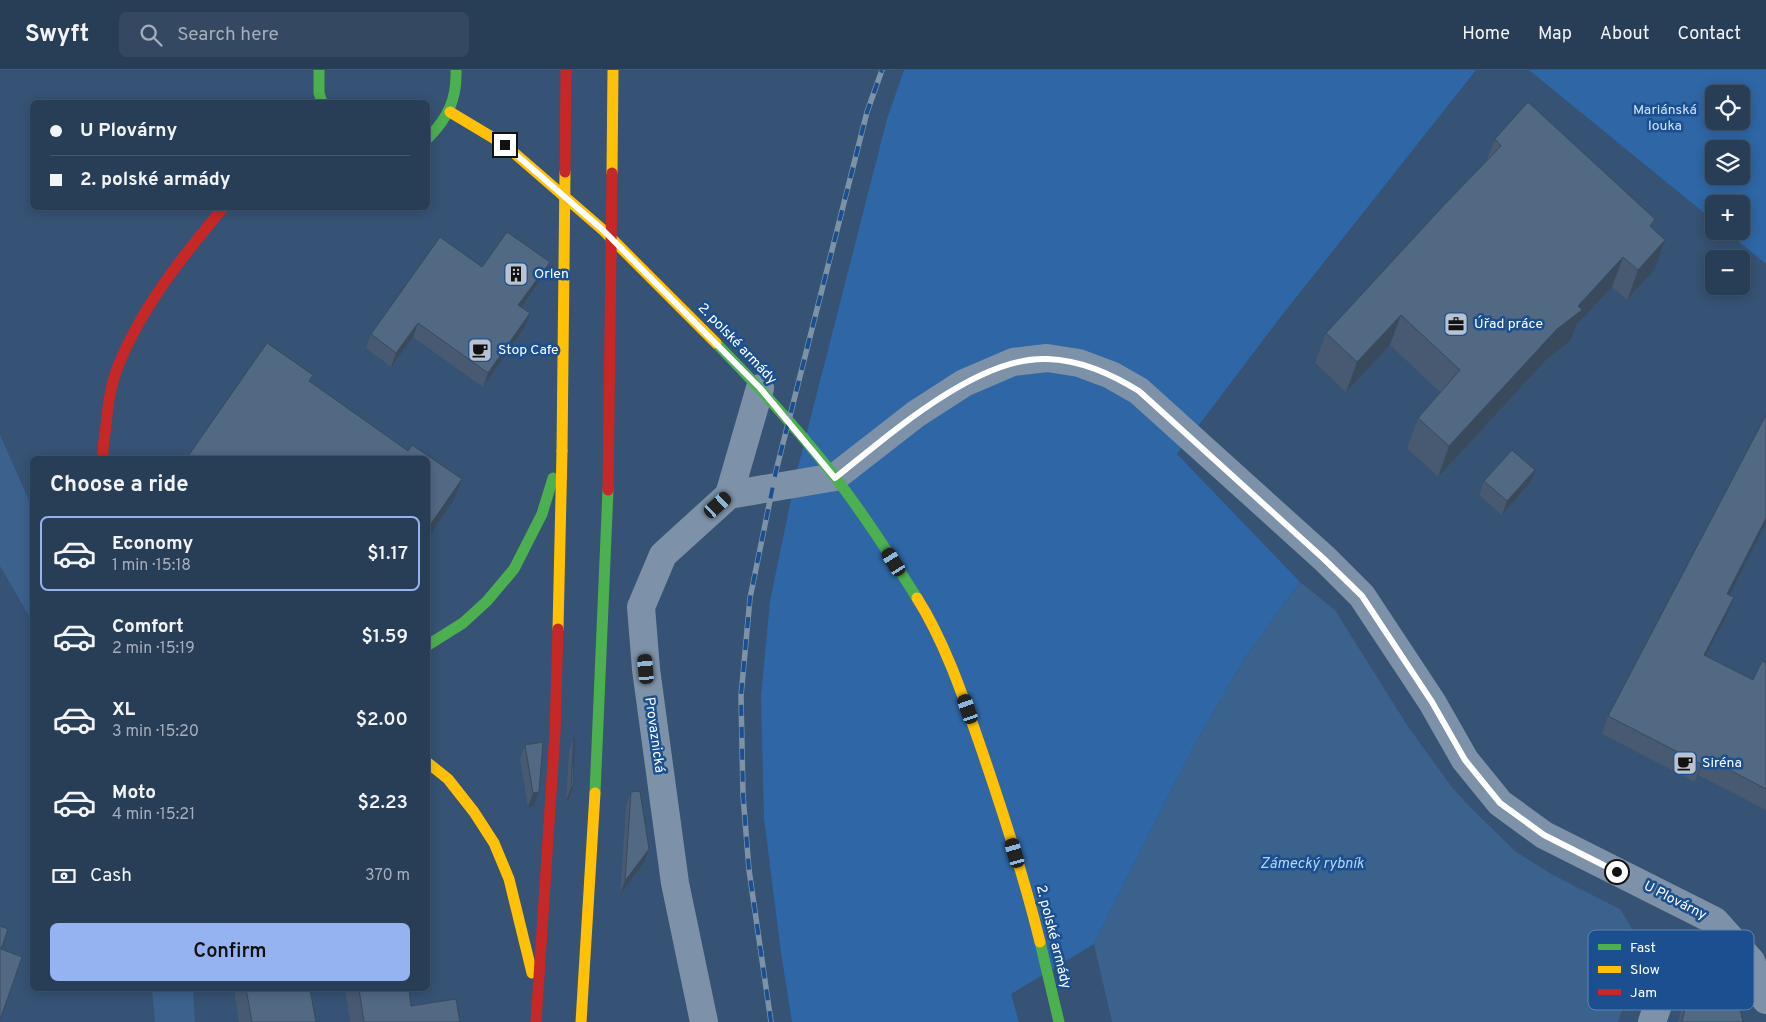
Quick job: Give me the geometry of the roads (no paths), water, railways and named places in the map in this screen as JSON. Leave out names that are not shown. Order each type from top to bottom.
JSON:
[{"type":"main road","points":[[319,70],[319,93],[321,100]]},
{"type":"main road","points":[[430,136],[440,127],[450,112],[458,88],[456,70]]},
{"type":"main road","points":[[536,1022],[555,732],[562,451],[566,70]]},
{"type":"main road","points":[[580,1022],[598,736],[608,490],[613,70]]},
{"type":"main road","name":"2. polské armády","points":[[450,112],[505,145],[603,230],[760,388],[835,478],[883,545],[925,611],[961,690],[999,801],[1035,923],[1059,1022]]},
{"type":"main road","points":[[103,456],[108,408],[117,370],[137,329],[161,288],[196,240],[221,210]]},
{"type":"main road","points":[[430,644],[463,623],[487,601],[514,569],[542,514],[562,451]]},
{"type":"main road","points":[[430,764],[448,779],[474,812],[494,843],[508,879],[538,999]]},
{"type":"street","name":"U Plovárny","points":[[835,478],[916,414],[964,383],[1013,362],[1047,358],[1079,363],[1111,375],[1139,391],[1324,559],[1362,596],[1432,702],[1465,760],[1500,803],[1544,835],[1715,921],[1723,930]]},
{"type":"street","points":[[760,388],[729,495],[835,478]]},
{"type":"street","name":"Provaznická","points":[[704,1022],[675,883],[648,693],[641,607],[662,555],[729,495]]},
{"type":"street","name":"U Plovárny","points":[[1754,969],[1766,1000]]},
{"type":"street","points":[[1763,1022],[1766,1009]]},
{"type":"water","points":[[0,435],[30,502],[30,618],[0,566]]},
{"type":"water","name":"Zámecký rybník","points":[[1300,582],[1335,610],[1407,725],[1451,786],[1471,808],[1515,851],[1553,875],[1620,909],[1633,930],[1588,930],[1588,1010],[1622,1010],[1618,1022],[1112,1022],[1094,944],[1193,747],[1245,658]]},
{"type":"water","points":[[152,991],[193,991],[195,1022],[155,1022]]},
{"type":"railway","points":[[771,1022],[749,870],[743,795],[741,696],[750,598],[776,471],[867,112],[882,70]]},
{"type":"place","name":"Orlen","points":[[516,274]]},
{"type":"place","name":"Úřad práce","points":[[1456,324]]},
{"type":"place","name":"Stop Cafe","points":[[480,350]]},
{"type":"place","name":"Siréna","points":[[1685,763]]},
{"type":"park label","name":"Mariánská louka","points":[[1665,118]]}]
